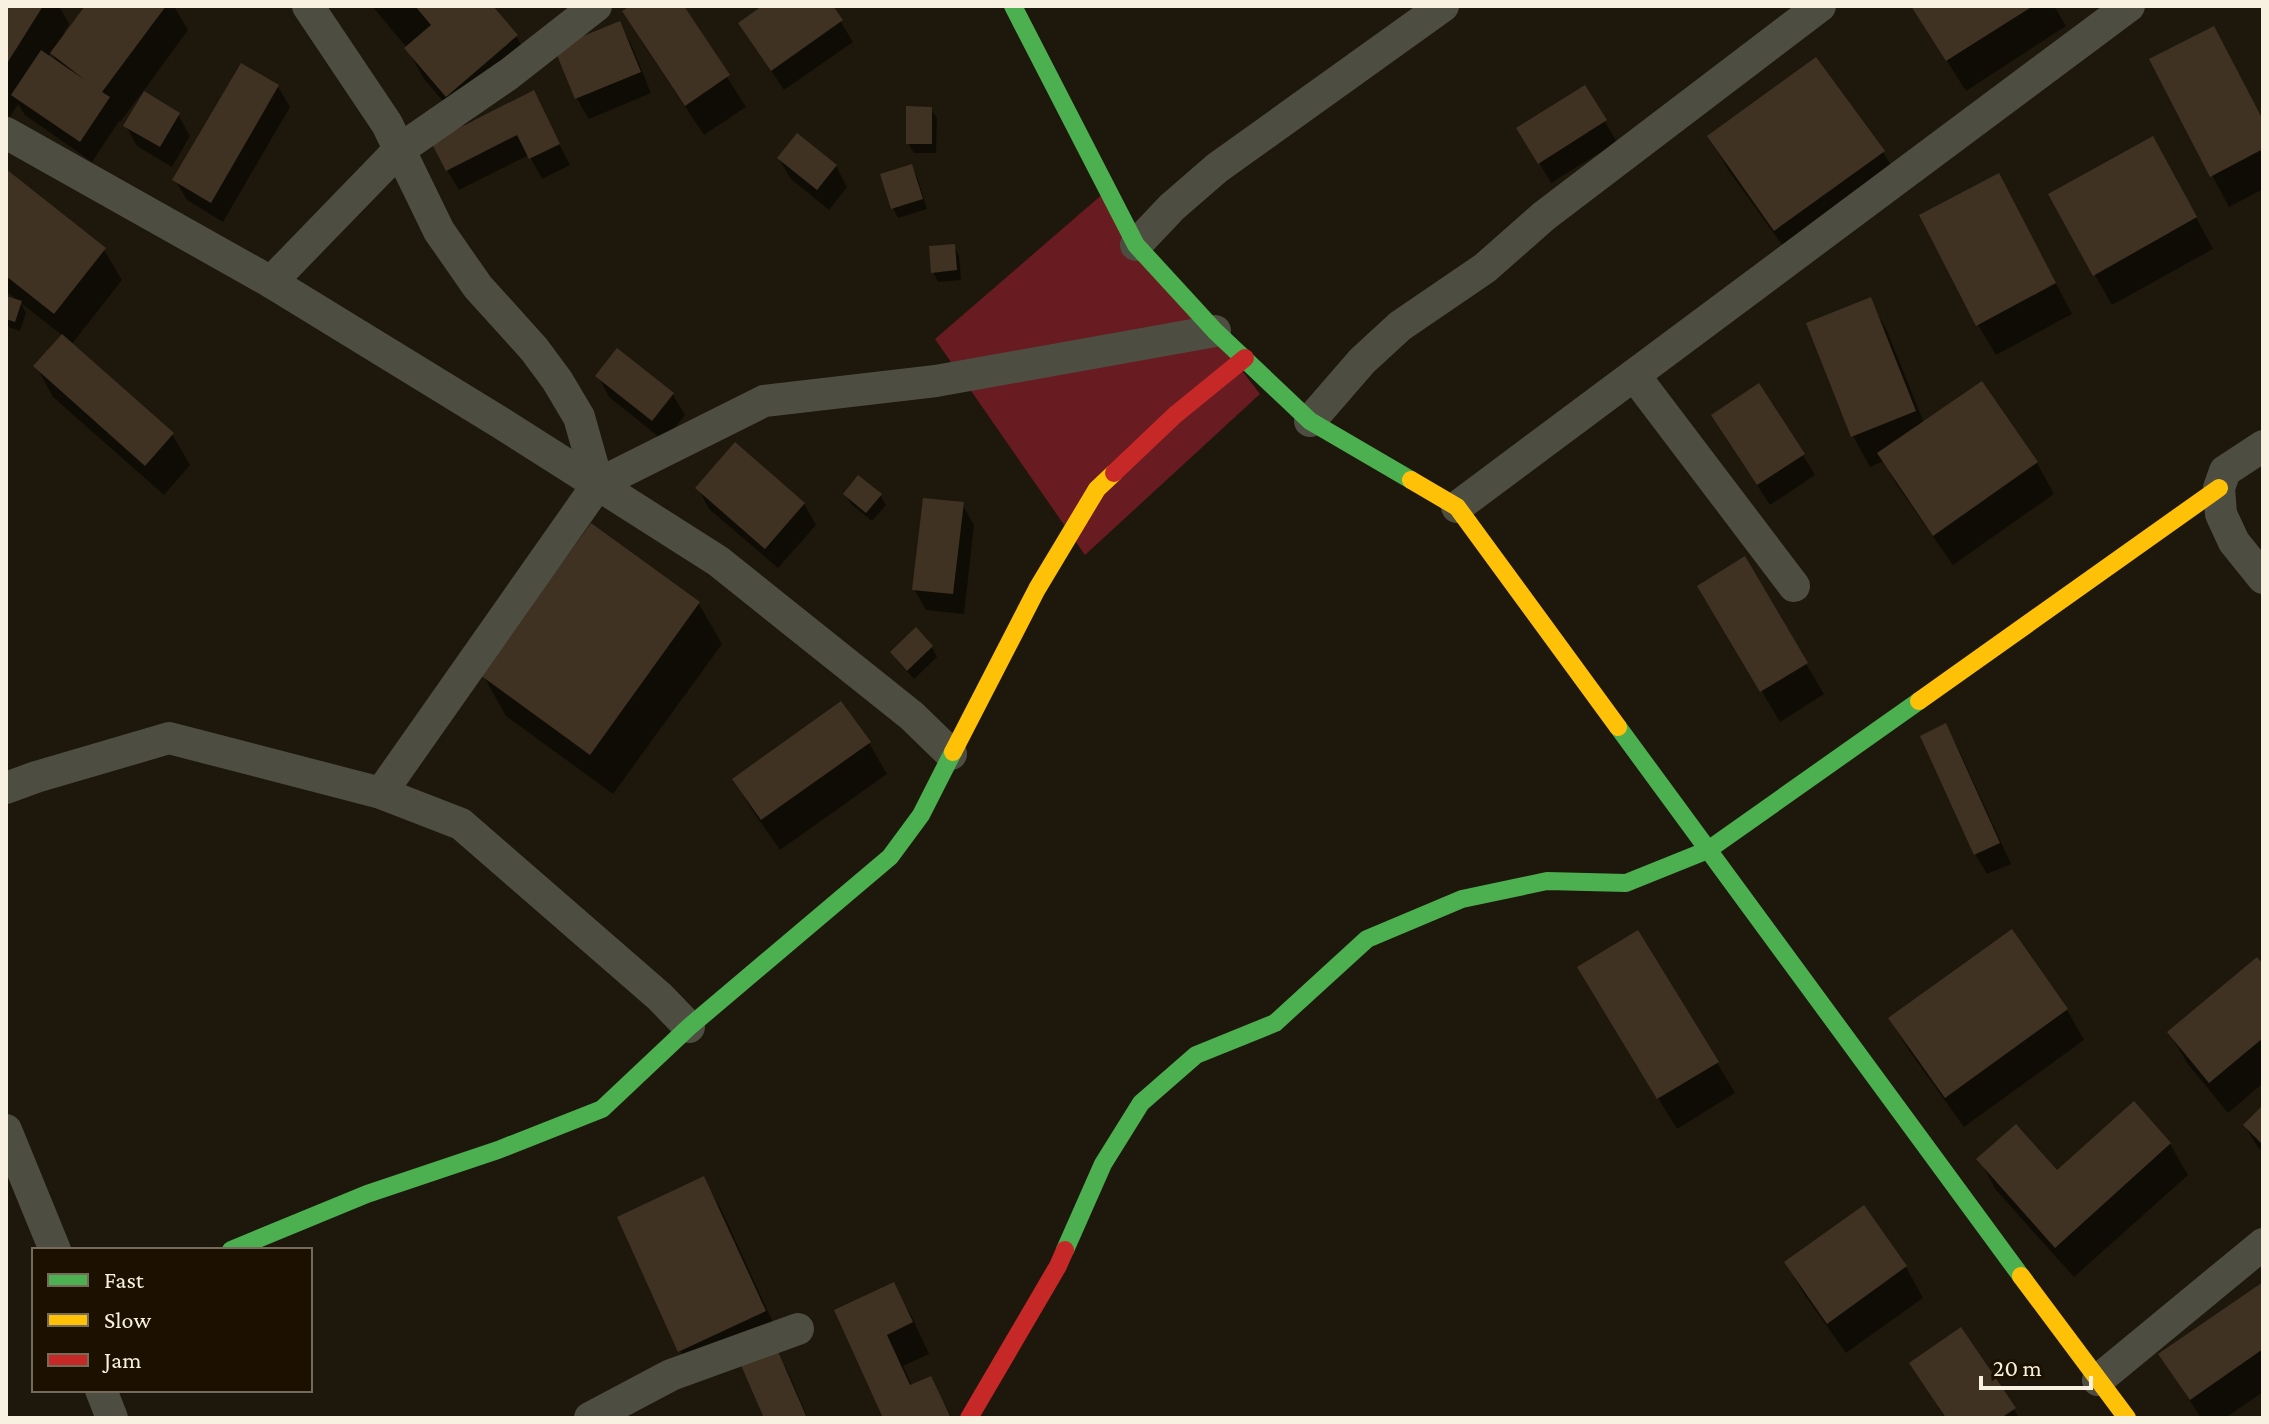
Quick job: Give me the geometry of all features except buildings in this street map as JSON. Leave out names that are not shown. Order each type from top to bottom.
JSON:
[{"type":"street","points":[[308,6],[387,124],[439,231],[478,287],[534,349],[579,417],[598,484]]},
{"type":"street","points":[[271,282],[399,150],[509,74],[596,6]]},
{"type":"street","points":[[1013,6],[1136,245],[1215,331],[1310,421],[1457,507],[2127,1418]]},
{"type":"street","points":[[1136,245],[1172,207],[1217,168],[1443,6]]},
{"type":"street","points":[[1310,421],[1362,361],[1400,326],[1485,268],[1544,216],[1820,6]]},
{"type":"street","points":[[1457,507],[2129,6]]},
{"type":"street","points":[[6,133],[271,282],[718,561],[912,716],[951,754]]},
{"type":"street","points":[[381,793],[598,484],[764,401],[936,381],[1215,331]]},
{"type":"street","points":[[236,1248],[367,1194],[498,1150],[602,1109],[689,1027],[890,857],[921,815],[1037,589],[1097,489],[1175,415],[1245,358]]},
{"type":"street","points":[[1634,375],[1794,586]]},
{"type":"street","points":[[2263,446],[2225,471],[2219,488],[2221,514],[2234,542],[2263,578]]},
{"type":"street","points":[[969,1418],[1058,1266],[1110,1152],[1141,1103],[1196,1055],[1275,1023],[1367,939],[1462,899],[1547,881],[1626,883],[1708,850],[2219,488]]},
{"type":"street","points":[[6,788],[169,738],[381,793],[461,824],[660,997],[689,1027]]},
{"type":"street","points":[[6,1130],[54,1248]]},
{"type":"street","points":[[2098,1380],[2263,1244]]},
{"type":"street","points":[[590,1418],[671,1375],[798,1329]]},
{"type":"street","points":[[102,1392],[112,1418]]},
{"type":"shaded area","points":[[1105,192],[1260,394],[1085,555],[935,339]]},
{"type":"traffic: fast","points":[[1013,6],[1136,245],[1215,331],[1310,421],[1411,480]]},
{"type":"traffic: fast","points":[[1065,1250],[1103,1164],[1141,1103],[1196,1055],[1275,1023],[1367,939],[1462,899],[1547,881],[1626,883],[1708,850],[1919,701]]},
{"type":"traffic: fast","points":[[1618,727],[2021,1276]]},
{"type":"traffic: fast","points":[[236,1248],[367,1194],[498,1150],[602,1109],[689,1027],[890,857],[921,815],[953,752]]},
{"type":"traffic: slow","points":[[953,752],[1037,589],[1097,489],[1114,473]]},
{"type":"traffic: slow","points":[[1411,480],[1457,507],[1618,727]]},
{"type":"traffic: slow","points":[[1919,701],[2219,488]]},
{"type":"traffic: slow","points":[[2021,1276],[2127,1418]]},
{"type":"traffic: jam","points":[[1114,473],[1175,415],[1245,358]]},
{"type":"traffic: jam","points":[[969,1418],[1065,1250]]}]
